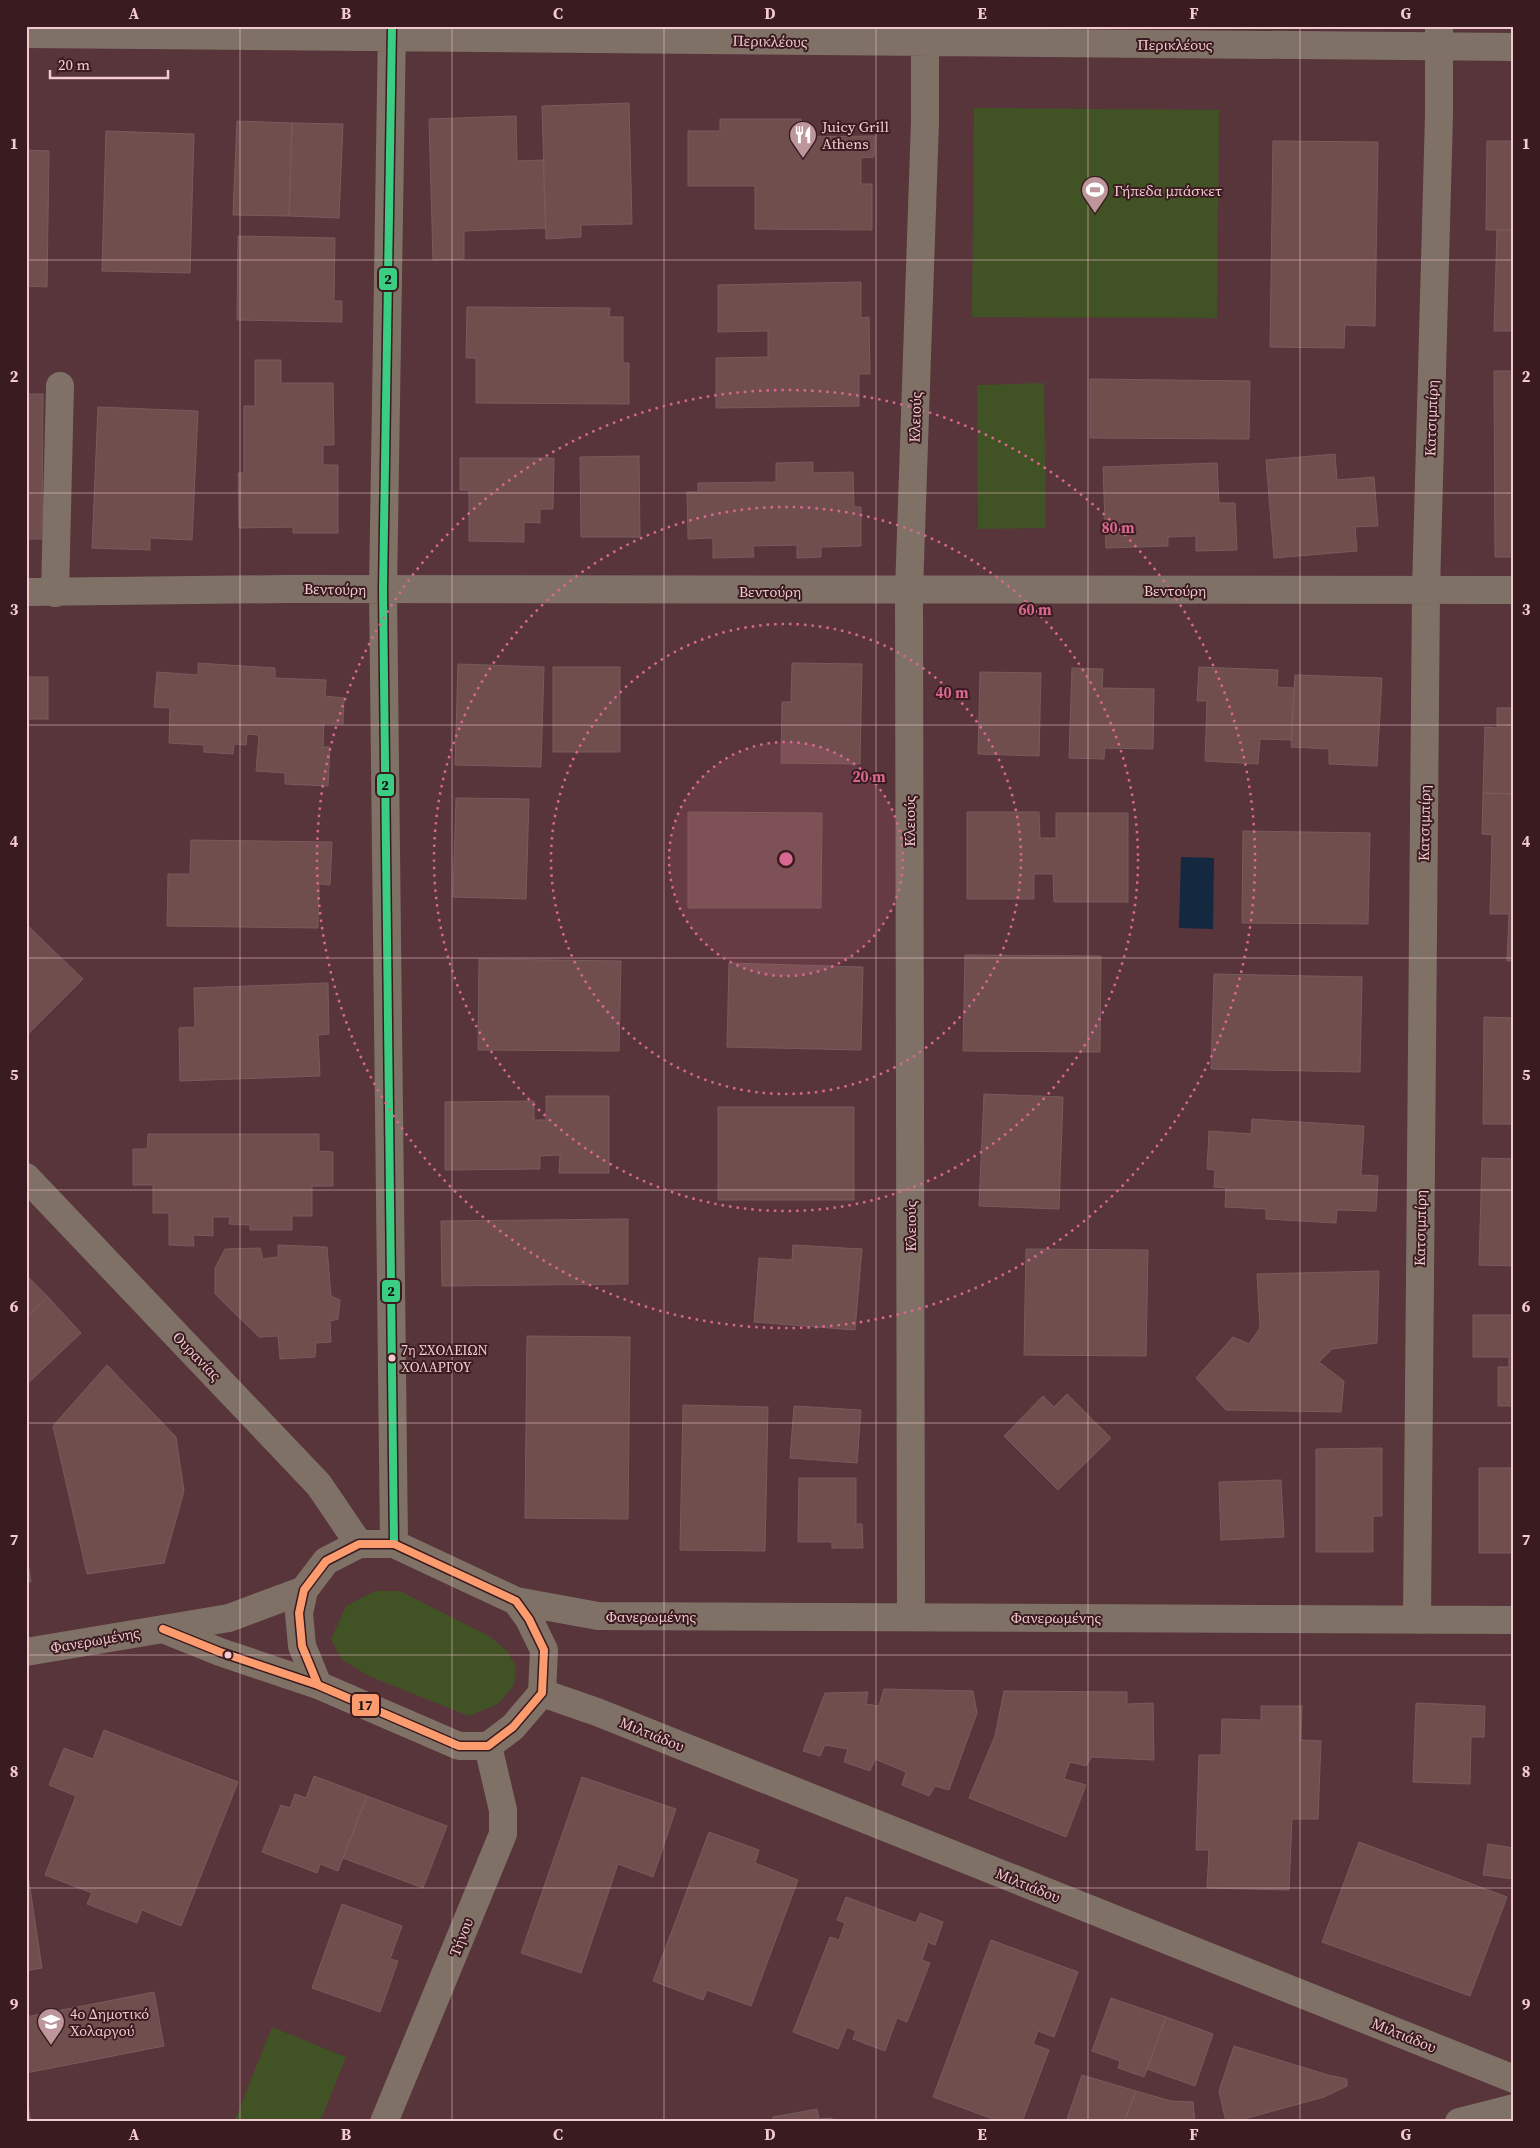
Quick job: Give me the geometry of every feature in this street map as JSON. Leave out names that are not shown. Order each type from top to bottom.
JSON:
[{"type":"street","name":"Περικλέους","points":[[26,34],[392,32],[1440,36],[1514,47]]},
{"type":"street","points":[[392,32],[383,590],[394,1544]]},
{"type":"street","name":"Κλειούς","points":[[910,1617],[909,591],[926,34]]},
{"type":"street","name":"Κατσιμπίρη","points":[[1417,1620],[1426,590],[1440,36]]},
{"type":"street","points":[[55,592],[60,386]]},
{"type":"street","name":"Βεντούρη","points":[[26,592],[383,590],[1514,590]]},
{"type":"street","name":"Ουρανίας","points":[[26,1177],[320,1484],[359,1544]]},
{"type":"street","points":[[163,1629],[220,1652],[318,1685],[458,1746],[488,1746],[513,1727],[542,1693],[544,1650],[529,1618],[516,1601],[394,1544],[359,1544],[326,1561],[304,1590],[299,1613],[302,1646],[318,1685]]},
{"type":"street","name":"Φανερωμένης","points":[[26,1652],[229,1618],[304,1590]]},
{"type":"street","name":"Φανερωμένης","points":[[516,1601],[598,1616],[1514,1620]]},
{"type":"street","name":"Φανερωμένης","points":[[544,1650],[554,1635],[565,1626],[598,1616]]},
{"type":"street","name":"Μιλτιάδου","points":[[542,1693],[597,1712],[1514,2079]]},
{"type":"street","name":"Τήνου","points":[[384,2122],[503,1834],[503,1810],[488,1746]]},
{"type":"street","points":[[1459,2122],[1514,2108]]},
{"type":"green space","name":"Γήπεδα μπάσκετ","points":[[974,108],[1219,110],[1217,318],[972,317]]},
{"type":"green space","points":[[1044,383],[1046,528],[978,529],[977,385]]},
{"type":"green space","points":[[375,1591],[400,1591],[489,1636],[507,1651],[516,1667],[514,1685],[498,1704],[469,1716],[369,1676],[341,1659],[331,1639],[346,1606]]},
{"type":"green space","points":[[272,2027],[346,2057],[320,2122],[234,2122]]},
{"type":"water","points":[[1181,857],[1214,858],[1213,929],[1179,928]]},
{"type":"building","points":[[629,103],[632,224],[581,225],[581,237],[546,239],[542,106]]},
{"type":"building","points":[[516,116],[517,161],[543,160],[546,228],[464,231],[464,259],[433,260],[429,119]]},
{"type":"building","points":[[720,119],[801,119],[801,137],[875,136],[874,157],[861,158],[861,184],[872,184],[872,230],[755,229],[755,186],[688,186],[688,131],[720,131]]},
{"type":"building","points":[[237,121],[292,123],[289,216],[233,215]]},
{"type":"building","points":[[292,123],[343,124],[339,218],[289,216]]},
{"type":"building","points":[[106,131],[194,134],[190,273],[102,271]]},
{"type":"building","points":[[1273,141],[1378,142],[1375,326],[1345,325],[1344,348],[1270,347]]},
{"type":"building","points":[[1487,141],[1514,141],[1514,230],[1486,230]]},
{"type":"building","points":[[26,150],[49,151],[47,287],[26,286]]},
{"type":"building","points":[[1497,230],[1514,230],[1514,331],[1494,331]]},
{"type":"building","points":[[238,236],[335,238],[334,301],[342,301],[342,322],[237,320]]},
{"type":"building","points":[[861,282],[861,318],[869,317],[870,374],[859,374],[859,406],[716,408],[716,358],[768,357],[768,331],[718,332],[718,285]]},
{"type":"building","points":[[467,307],[610,308],[609,317],[623,317],[623,363],[629,363],[629,404],[476,403],[476,358],[466,358]]},
{"type":"building","points":[[255,360],[281,360],[281,383],[333,383],[334,445],[323,445],[323,465],[338,465],[338,533],[293,533],[293,527],[239,528],[238,473],[244,473],[244,406],[255,406]]},
{"type":"building","points":[[1494,371],[1514,371],[1514,557],[1495,557]]},
{"type":"building","points":[[1090,379],[1250,381],[1249,439],[1090,438]]},
{"type":"building","points":[[26,394],[43,394],[42,539],[26,539]]},
{"type":"building","points":[[98,407],[198,411],[192,540],[150,538],[150,550],[92,548]]},
{"type":"building","points":[[1335,454],[1337,480],[1374,477],[1378,526],[1355,527],[1357,551],[1274,558],[1266,460]]},
{"type":"building","points":[[639,456],[640,537],[581,537],[580,457]]},
{"type":"building","points":[[460,458],[554,458],[553,509],[540,509],[540,523],[524,522],[524,542],[469,541],[469,490],[460,490]]},
{"type":"building","points":[[813,462],[813,473],[853,472],[854,507],[861,507],[861,546],[821,547],[821,557],[797,558],[797,545],[753,546],[754,557],[713,558],[713,538],[688,539],[687,492],[698,492],[698,483],[776,482],[776,463]]},
{"type":"building","points":[[1217,463],[1219,503],[1235,503],[1237,550],[1196,551],[1196,536],[1168,537],[1168,546],[1106,548],[1103,467]]},
{"type":"building","points":[[198,663],[275,668],[275,678],[326,680],[325,696],[344,698],[343,724],[324,723],[323,747],[330,747],[328,786],[285,784],[285,773],[256,771],[259,735],[247,734],[246,745],[234,744],[233,754],[204,752],[204,745],[169,743],[170,708],[154,707],[157,672],[198,675]]},
{"type":"building","points":[[792,663],[862,664],[860,764],[781,763],[782,702],[791,702]]},
{"type":"building","points":[[458,664],[544,667],[541,767],[455,765]]},
{"type":"building","points":[[553,667],[620,667],[620,752],[553,752]]},
{"type":"building","points":[[1199,667],[1278,670],[1277,687],[1294,688],[1291,740],[1260,739],[1258,764],[1205,761],[1207,701],[1197,701]]},
{"type":"building","points":[[1072,668],[1103,669],[1102,688],[1154,689],[1153,749],[1105,748],[1104,759],[1069,758]]},
{"type":"building","points":[[980,672],[1041,673],[1039,756],[978,754]]},
{"type":"building","points":[[1295,675],[1382,678],[1377,766],[1329,764],[1329,749],[1291,747]]},
{"type":"building","points":[[26,677],[48,677],[48,719],[26,719]]},
{"type":"building","points":[[1497,708],[1514,708],[1514,794],[1483,793],[1485,727],[1497,728]]},
{"type":"building","points":[[1483,793],[1514,794],[1514,961],[1507,961],[1509,914],[1490,914],[1492,835],[1482,834]]},
{"type":"building","points":[[456,798],[529,799],[526,899],[453,897]]},
{"type":"building","points":[[688,812],[822,813],[821,908],[688,908]]},
{"type":"building","points":[[967,812],[1039,812],[1040,838],[1056,838],[1056,813],[1128,813],[1128,902],[1054,902],[1053,874],[1034,874],[1034,899],[967,899]]},
{"type":"building","points":[[1243,831],[1370,833],[1368,924],[1242,923]]},
{"type":"building","points":[[191,840],[332,842],[330,885],[319,884],[318,928],[167,926],[168,874],[190,874]]},
{"type":"building","points":[[26,924],[83,979],[26,1036]]},
{"type":"building","points":[[965,955],[1101,956],[1100,1052],[963,1051]]},
{"type":"building","points":[[479,959],[621,961],[619,1051],[478,1050]]},
{"type":"building","points":[[729,963],[863,967],[861,1050],[727,1047]]},
{"type":"building","points":[[1214,974],[1362,977],[1360,1072],[1211,1069]]},
{"type":"building","points":[[328,983],[329,1034],[318,1035],[320,1076],[180,1081],[179,1028],[195,1027],[194,988]]},
{"type":"building","points":[[1484,1017],[1514,1018],[1514,1124],[1483,1124]]},
{"type":"building","points":[[984,1094],[1063,1097],[1059,1209],[979,1206]]},
{"type":"building","points":[[546,1096],[609,1096],[609,1173],[559,1173],[560,1155],[540,1156],[540,1169],[445,1170],[445,1102],[534,1101],[534,1120],[546,1120]]},
{"type":"building","points":[[718,1107],[854,1107],[854,1200],[718,1200]]},
{"type":"building","points":[[1252,1119],[1364,1126],[1361,1175],[1378,1176],[1376,1211],[1337,1210],[1336,1223],[1266,1219],[1266,1209],[1225,1207],[1226,1188],[1214,1187],[1215,1170],[1207,1169],[1209,1131],[1251,1134]]},
{"type":"building","points":[[148,1134],[319,1134],[319,1151],[333,1152],[333,1186],[312,1186],[312,1216],[292,1216],[292,1230],[250,1230],[250,1225],[229,1224],[230,1217],[213,1217],[213,1236],[193,1235],[194,1246],[169,1245],[169,1213],[153,1213],[153,1185],[133,1185],[133,1149],[147,1149]]},
{"type":"building","points":[[1482,1158],[1514,1159],[1514,1266],[1479,1265]]},
{"type":"building","points":[[628,1219],[628,1284],[442,1286],[441,1221]]},
{"type":"building","points":[[278,1245],[327,1247],[331,1296],[340,1300],[338,1319],[330,1321],[331,1342],[316,1343],[315,1357],[280,1359],[278,1336],[259,1337],[215,1294],[215,1268],[225,1249],[260,1248],[263,1259],[278,1257]]},
{"type":"building","points":[[793,1245],[862,1249],[855,1330],[754,1322],[759,1258],[792,1260]]},
{"type":"building","points":[[1026,1249],[1148,1250],[1146,1356],[1024,1355]]},
{"type":"building","points":[[1379,1271],[1377,1343],[1332,1349],[1319,1362],[1344,1381],[1341,1412],[1226,1410],[1196,1378],[1233,1337],[1249,1344],[1260,1328],[1257,1274]]},
{"type":"building","points":[[26,1275],[48,1297],[26,1318]]},
{"type":"building","points":[[48,1297],[81,1333],[26,1385],[26,1318]]},
{"type":"building","points":[[1473,1315],[1514,1315],[1514,1406],[1498,1406],[1498,1367],[1509,1367],[1509,1357],[1473,1357]]},
{"type":"building","points":[[527,1336],[630,1337],[628,1519],[525,1518]]},
{"type":"building","points":[[107,1365],[176,1437],[184,1491],[164,1563],[87,1574],[53,1426]]},
{"type":"building","points":[[1067,1394],[1111,1438],[1058,1490],[1004,1436],[1043,1396],[1054,1407]]},
{"type":"building","points":[[683,1405],[768,1407],[765,1551],[680,1550]]},
{"type":"building","points":[[794,1406],[861,1410],[857,1463],[790,1458]]},
{"type":"building","points":[[1382,1448],[1382,1516],[1373,1516],[1373,1552],[1316,1552],[1316,1449]]},
{"type":"building","points":[[1479,1468],[1514,1468],[1514,1553],[1479,1553]]},
{"type":"building","points":[[799,1478],[856,1478],[856,1524],[862,1524],[863,1548],[832,1548],[832,1542],[798,1542]]},
{"type":"building","points":[[1281,1480],[1284,1537],[1221,1540],[1219,1482]]},
{"type":"building","points":[[26,1549],[31,1582],[26,1582]]},
{"type":"building","points":[[884,1689],[973,1691],[977,1713],[949,1790],[935,1786],[929,1796],[902,1785],[906,1772],[875,1759],[870,1771],[844,1762],[848,1749],[825,1745],[820,1756],[803,1751],[825,1693],[868,1692],[866,1704],[879,1706]]},
{"type":"building","points":[[1004,1691],[1127,1692],[1127,1704],[1153,1703],[1154,1760],[1092,1757],[1086,1766],[1070,1762],[1064,1779],[1086,1785],[1066,1837],[969,1798],[995,1736]]},
{"type":"building","points":[[1416,1703],[1485,1706],[1484,1737],[1471,1737],[1470,1784],[1413,1782]]},
{"type":"building","points":[[1261,1706],[1302,1706],[1301,1740],[1321,1741],[1318,1819],[1292,1819],[1289,1890],[1207,1888],[1209,1850],[1196,1850],[1199,1755],[1221,1755],[1222,1719],[1261,1720]]},
{"type":"building","points":[[104,1730],[238,1782],[181,1926],[142,1910],[137,1923],[87,1904],[92,1893],[45,1875],[76,1796],[49,1785],[64,1748],[93,1759]]},
{"type":"building","points":[[314,1776],[367,1796],[338,1871],[320,1864],[317,1873],[262,1852],[281,1805],[290,1808],[295,1794],[306,1798]]},
{"type":"building","points":[[582,1777],[676,1809],[653,1877],[618,1864],[581,1973],[521,1953]]},
{"type":"building","points":[[367,1796],[447,1826],[423,1888],[343,1858]]},
{"type":"building","points":[[709,1832],[759,1850],[755,1863],[798,1880],[751,2006],[707,1990],[703,2000],[653,1981]]},
{"type":"building","points":[[1359,1842],[1507,1897],[1470,1996],[1322,1942]]},
{"type":"building","points":[[1488,1844],[1514,1848],[1514,1879],[1483,1875]]},
{"type":"building","points":[[28,1875],[42,1968],[26,1971],[26,1876]]},
{"type":"building","points":[[846,1897],[916,1923],[920,1913],[943,1922],[935,1945],[928,1942],[922,1960],[930,1963],[907,2022],[897,2018],[885,2051],[853,2039],[856,2031],[847,2027],[838,2049],[793,2032],[830,1937],[839,1940],[845,1923],[837,1920]]},
{"type":"building","points":[[342,1904],[402,1926],[390,1959],[398,1961],[380,2012],[312,1988]]},
{"type":"building","points":[[991,1940],[1078,1972],[1054,2037],[1038,2031],[1033,2044],[1049,2050],[1022,2122],[1001,2122],[933,2097]]},
{"type":"building","points":[[154,1992],[164,2046],[26,2073],[26,2017]]},
{"type":"building","points":[[1111,1998],[1166,2017],[1144,2077],[1118,2068],[1120,2061],[1092,2051]]},
{"type":"building","points":[[1166,2017],[1213,2034],[1195,2086],[1147,2069]]},
{"type":"building","points":[[1234,2046],[1347,2079],[1347,2086],[1324,2097],[1233,2122],[1226,2122],[1219,2091]]},
{"type":"building","points":[[1082,2075],[1136,2091],[1124,2122],[1066,2122]]},
{"type":"building","points":[[1136,2091],[1171,2101],[1193,2102],[1195,2122],[1124,2122]]},
{"type":"building","points":[[26,2095],[31,2122],[26,2122]]},
{"type":"building","points":[[817,2109],[819,2119],[832,2118],[832,2122],[773,2122],[773,2117]]},
{"type":"transit line","name":"2","points":[[392,26],[383,590],[394,1544]]},
{"type":"transit line","name":"17","points":[[163,1629],[220,1652],[318,1685],[459,1746],[488,1746],[513,1727],[542,1693],[544,1650],[529,1619],[516,1601],[394,1544],[359,1544],[326,1561],[304,1590],[299,1613],[302,1646],[318,1685]]},
{"type":"place","name":"Juicy Grill Athens","points":[[803,159]]},
{"type":"place","name":"Γήπεδα μπάσκετ","points":[[1095,214]]},
{"type":"place","name":"7η ΣΧΟΛΕΙΩΝ ΧΟΛΑΡΓΟΥ","points":[[392,1358]]},
{"type":"place","name":"4ο Δημοτικό Χολαργού","points":[[51,2046]]}]
